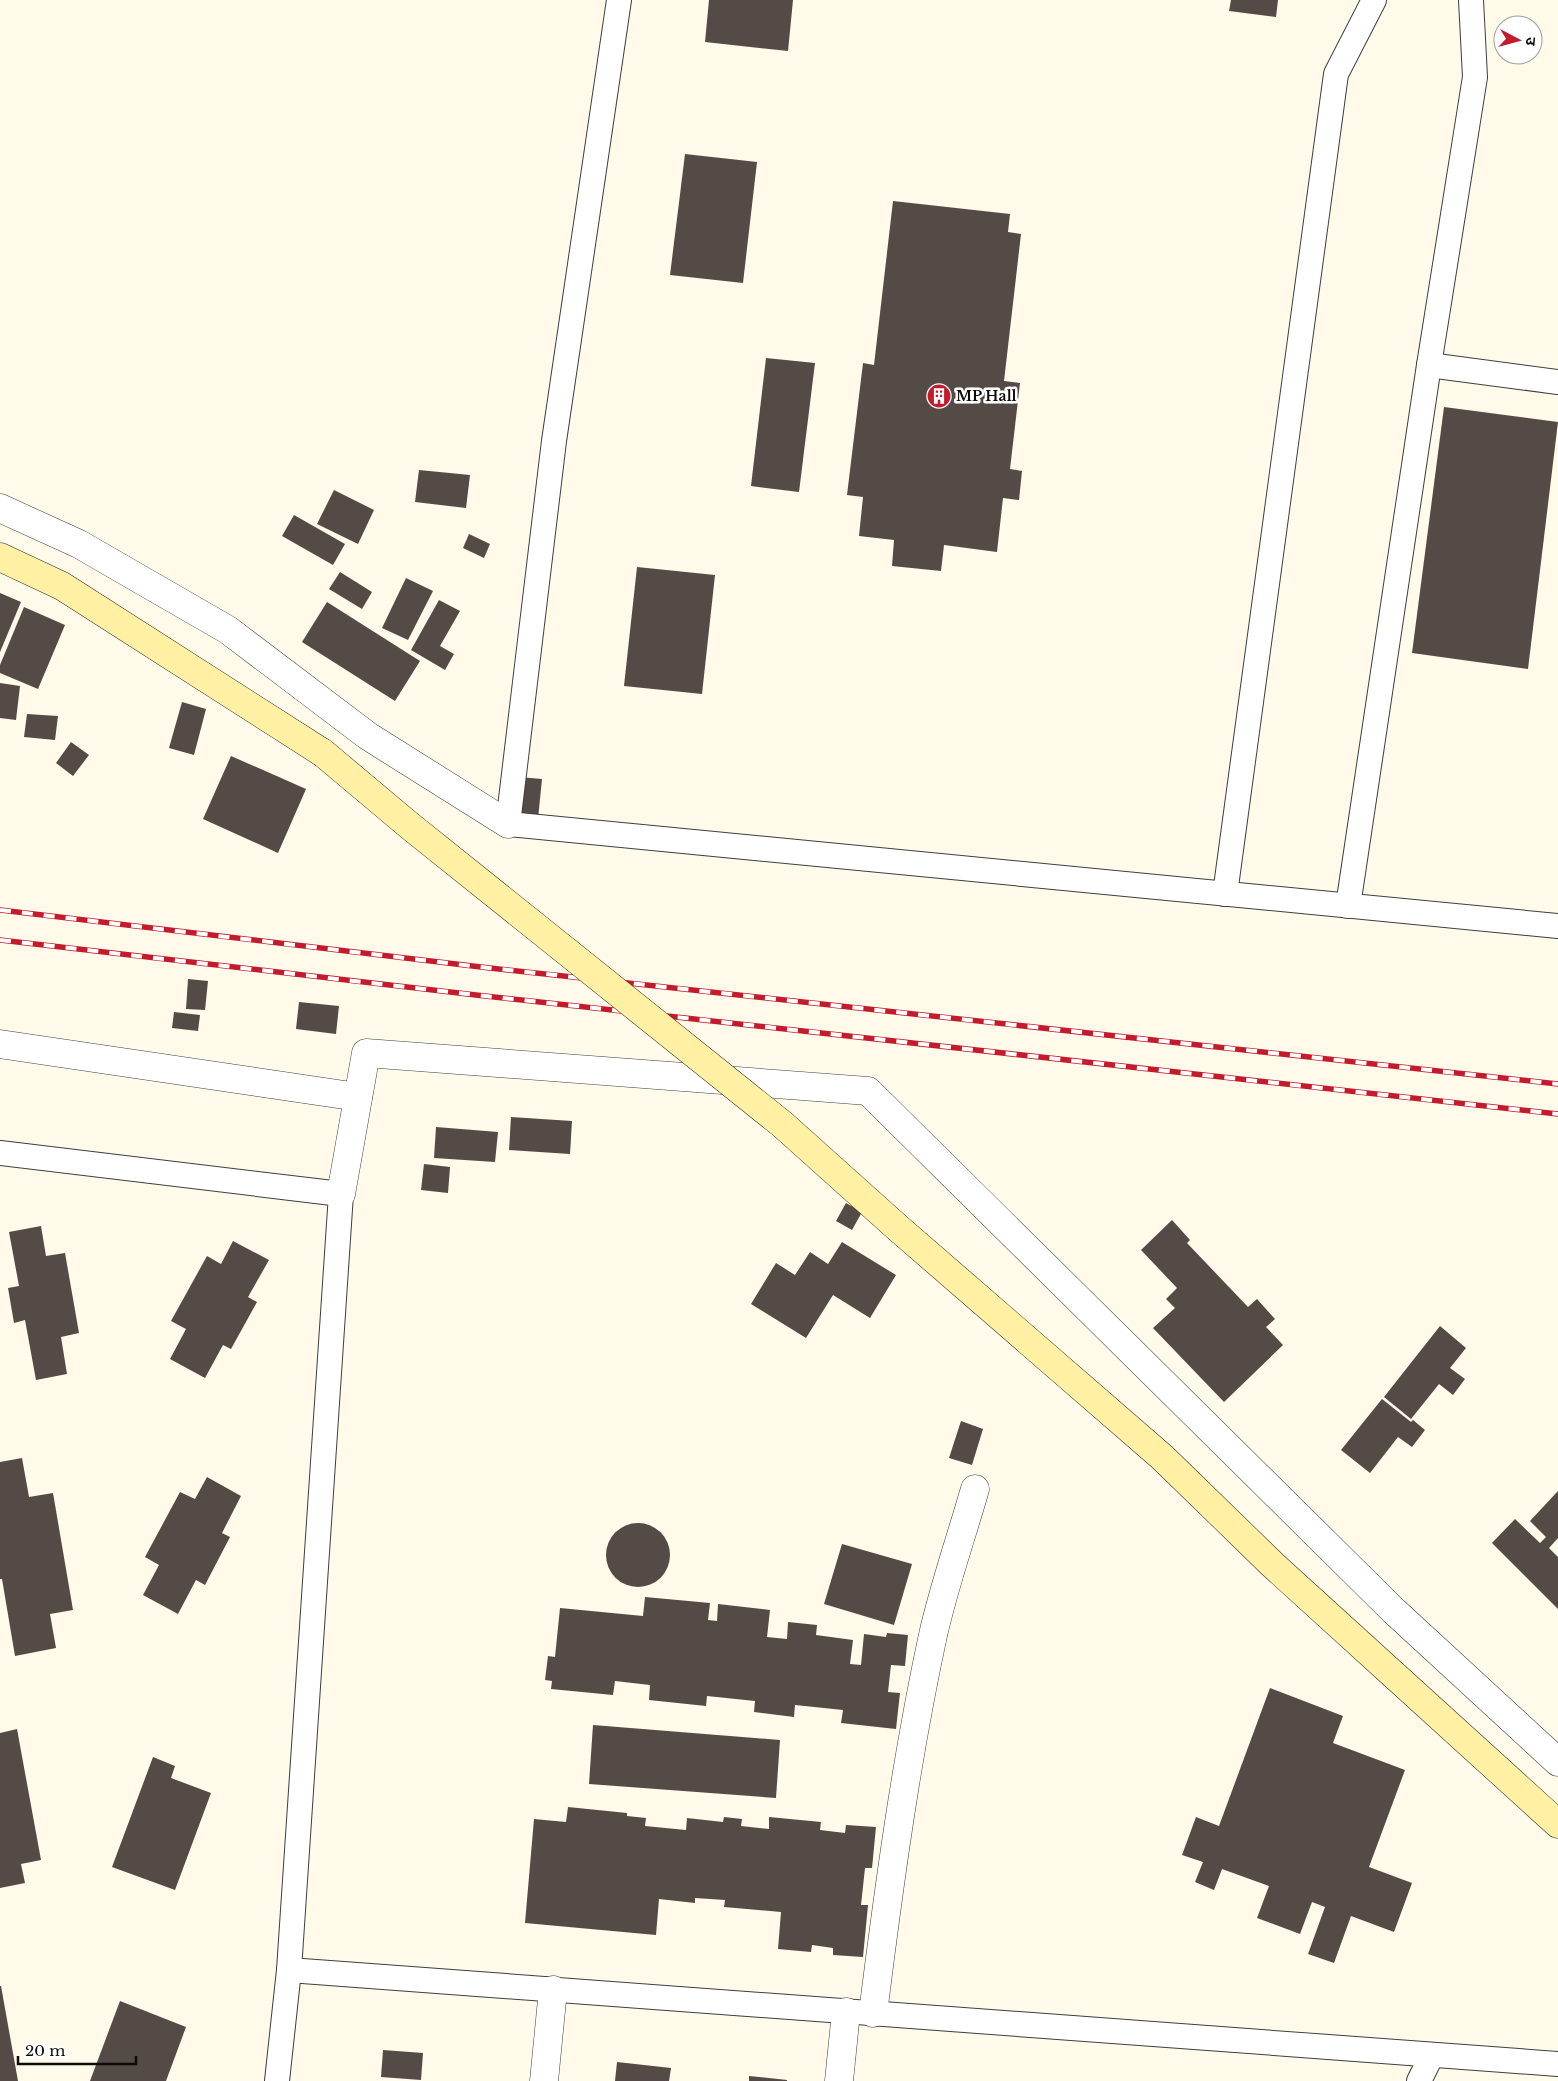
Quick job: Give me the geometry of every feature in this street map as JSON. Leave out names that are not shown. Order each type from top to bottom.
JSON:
[{"type":"street","points":[[0,508],[79,544],[228,630],[368,736],[508,824]]},
{"type":"street","points":[[0,558],[62,586],[323,753],[410,826],[782,1124],[905,1235],[1162,1457],[1272,1565],[1558,1824]]},
{"type":"street","points":[[0,1044],[358,1097]]},
{"type":"street","points":[[341,1194],[366,1053],[868,1091],[1394,1611],[1558,1762]]},
{"type":"street","points":[[873,2013],[894,1848],[914,1729],[934,1633],[975,1489]]},
{"type":"street","points":[[544,2081],[553,1990]]},
{"type":"street","points":[[839,2081],[846,2012]]},
{"type":"lane","points":[[619,0],[554,442],[508,824],[1558,926]]},
{"type":"lane","points":[[1225,894],[1336,74],[1374,0]]},
{"type":"lane","points":[[1348,906],[1429,365],[1475,77],[1470,0]]},
{"type":"lane","points":[[1429,365],[1558,382]]},
{"type":"lane","points":[[0,1153],[341,1194],[289,1970],[277,2081]]},
{"type":"lane","points":[[289,1970],[1558,2064]]},
{"type":"lane","points":[[1419,2081],[1432,2055]]},
{"type":"building","points":[[709,0],[793,0],[788,51],[705,42]]},
{"type":"building","points":[[1231,0],[1278,0],[1276,17],[1229,11]]},
{"type":"building","points":[[685,154],[757,162],[743,283],[670,275]]},
{"type":"building","name":"MP Hall","points":[[893,201],[1010,214],[1008,232],[1021,234],[1004,381],[1020,383],[1010,469],[1022,471],[1019,500],[1003,498],[997,552],[944,545],[941,571],[892,566],[894,540],[859,536],[863,497],[847,495],[863,363],[874,365]]},
{"type":"building","points":[[766,358],[815,363],[799,492],[751,486]]},
{"type":"building","points":[[1444,407],[1558,422],[1528,669],[1412,653]]},
{"type":"building","points":[[419,470],[470,475],[466,508],[415,502]]},
{"type":"building","points":[[334,490],[374,510],[358,544],[317,524]]},
{"type":"building","points":[[294,515],[345,544],[333,565],[282,536]]},
{"type":"building","points":[[469,534],[490,544],[484,558],[463,548]]},
{"type":"building","points":[[637,567],[715,575],[702,694],[624,686]]},
{"type":"building","points":[[340,572],[372,592],[362,609],[329,589]]},
{"type":"building","points":[[406,578],[433,591],[408,640],[382,628]]},
{"type":"building","points":[[0,593],[21,602],[0,652]]},
{"type":"building","points":[[439,600],[460,611],[440,646],[454,654],[445,670],[411,650]]},
{"type":"building","points":[[327,602],[420,661],[395,701],[302,642]]},
{"type":"building","points":[[24,607],[65,625],[38,689],[0,673],[0,665]]},
{"type":"building","points":[[0,683],[20,686],[16,720],[0,718]]},
{"type":"building","points":[[182,702],[206,709],[194,755],[169,748]]},
{"type":"building","points":[[27,714],[58,716],[55,740],[24,737]]},
{"type":"building","points":[[71,742],[89,755],[73,776],[56,763]]},
{"type":"building","points":[[231,756],[306,789],[278,853],[203,819]]},
{"type":"building","points":[[519,777],[542,779],[537,829],[514,827]]},
{"type":"building","points":[[188,979],[208,981],[205,1010],[186,1009]]},
{"type":"building","points":[[299,1002],[339,1006],[336,1034],[296,1029]]},
{"type":"building","points":[[174,1012],[200,1015],[198,1031],[172,1028]]},
{"type":"building","points":[[511,1117],[572,1121],[570,1154],[509,1150]]},
{"type":"building","points":[[436,1127],[498,1132],[495,1162],[434,1158]]},
{"type":"building","points":[[424,1164],[450,1167],[448,1193],[421,1190]]},
{"type":"building","points":[[846,1203],[862,1212],[852,1230],[836,1221]]},
{"type":"building","points":[[1172,1220],[1190,1240],[1187,1243],[1248,1307],[1257,1299],[1275,1319],[1266,1327],[1283,1345],[1224,1402],[1153,1328],[1175,1308],[1166,1299],[1177,1288],[1141,1250]]},
{"type":"building","points":[[41,1226],[46,1256],[65,1253],[79,1333],[61,1337],[67,1374],[36,1380],[25,1320],[14,1323],[8,1288],[19,1286],[9,1232]]},
{"type":"building","points":[[233,1241],[269,1260],[248,1297],[257,1302],[231,1349],[223,1345],[205,1378],[170,1359],[186,1329],[171,1321],[207,1256],[221,1264]]},
{"type":"building","points":[[842,1242],[896,1275],[870,1318],[833,1295],[806,1338],[751,1304],[776,1263],[795,1275],[810,1252],[828,1264]]},
{"type":"building","points":[[1440,1326],[1466,1348],[1450,1368],[1465,1379],[1453,1395],[1439,1384],[1411,1419],[1384,1397]]},
{"type":"building","points":[[1382,1399],[1411,1422],[1413,1420],[1425,1430],[1412,1447],[1398,1437],[1370,1473],[1341,1450]]},
{"type":"building","points":[[961,1421],[983,1429],[972,1465],[949,1458]]},
{"type":"building","points":[[22,1458],[29,1497],[53,1493],[73,1610],[50,1614],[56,1648],[15,1656],[2,1579],[0,1579],[0,1462]]},
{"type":"building","points":[[207,1477],[241,1496],[222,1533],[230,1537],[205,1585],[196,1580],[178,1614],[143,1595],[159,1565],[145,1557],[180,1492],[195,1499]]},
{"type":"building","points":[[1558,1491],[1558,1538],[1549,1548],[1558,1557],[1558,1609],[1492,1543],[1515,1519],[1540,1543],[1546,1537],[1530,1521]]},
{"type":"building","points":[[638,1523],[650,1525],[661,1532],[668,1543],[670,1555],[668,1567],[661,1578],[650,1585],[638,1587],[626,1585],[615,1578],[608,1567],[606,1555],[608,1543],[615,1532],[626,1525]]},
{"type":"building","points":[[842,1544],[912,1564],[894,1625],[824,1604]]},
{"type":"building","points":[[645,1597],[710,1603],[708,1620],[717,1621],[718,1604],[770,1610],[767,1637],[787,1639],[788,1622],[817,1625],[816,1635],[853,1640],[850,1664],[861,1665],[864,1634],[886,1637],[887,1633],[908,1635],[905,1666],[891,1665],[888,1692],[900,1693],[896,1729],[841,1723],[843,1710],[795,1705],[794,1717],[754,1712],[755,1701],[707,1696],[706,1706],[649,1700],[650,1685],[615,1681],[613,1695],[551,1689],[552,1681],[545,1680],[548,1656],[555,1657],[560,1608],[643,1616]]},
{"type":"building","points":[[1270,1688],[1343,1716],[1333,1743],[1405,1770],[1369,1867],[1412,1883],[1394,1932],[1351,1916],[1334,1963],[1308,1954],[1325,1907],[1312,1902],[1300,1934],[1257,1918],[1269,1886],[1222,1869],[1214,1890],[1195,1882],[1203,1862],[1182,1855],[1196,1817],[1219,1826]]},
{"type":"building","points":[[593,1725],[780,1740],[776,1798],[589,1784]]},
{"type":"building","points":[[17,1729],[41,1860],[21,1864],[25,1883],[0,1888],[0,1733]]},
{"type":"building","points":[[153,1757],[175,1766],[171,1778],[211,1793],[175,1890],[112,1867]]},
{"type":"building","points":[[568,1807],[627,1813],[627,1816],[646,1818],[645,1826],[686,1830],[687,1818],[723,1822],[724,1817],[742,1819],[741,1826],[769,1829],[769,1817],[821,1822],[820,1830],[845,1833],[846,1825],[876,1827],[872,1868],[865,1868],[861,1905],[868,1905],[863,1957],[833,1955],[833,1948],[812,1945],[811,1952],[778,1949],[781,1912],[724,1907],[725,1900],[695,1898],[695,1903],[659,1899],[656,1935],[525,1923],[534,1819],[566,1822]]},
{"type":"building","points":[[1,1986],[18,2081],[0,2081]]},
{"type":"building","points":[[120,2001],[186,2027],[166,2081],[90,2081]]},
{"type":"building","points":[[383,2050],[423,2053],[421,2080],[381,2077]]},
{"type":"building","points":[[617,2062],[671,2068],[669,2081],[615,2081]]},
{"type":"building","points":[[749,2076],[787,2080],[787,2081],[749,2081]]},
{"type":"railway","points":[[0,910],[481,967],[1558,1084]]},
{"type":"railway","points":[[0,940],[476,995],[1558,1114]]},
{"type":"place","name":"MP Hall","points":[[939,396]]}]
